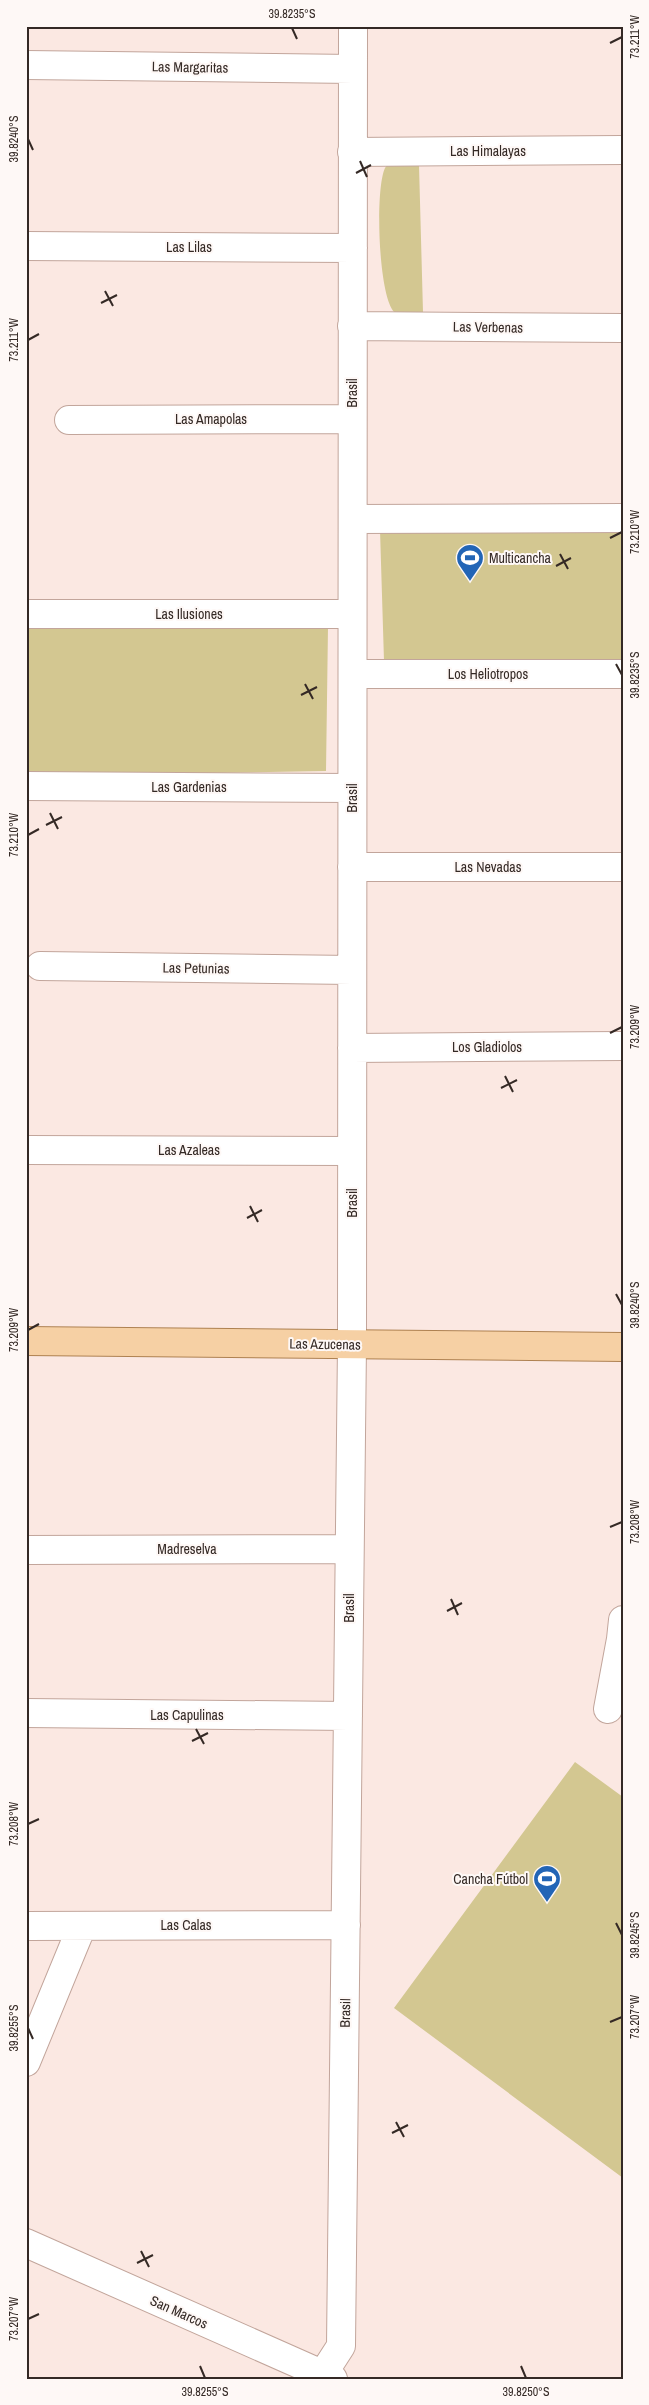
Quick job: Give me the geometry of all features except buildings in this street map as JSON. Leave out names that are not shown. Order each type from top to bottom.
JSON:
[{"type":"main road","name":"Las Azucenas","points":[[26,1341],[623,1347]]},
{"type":"street","name":"Brasil","points":[[324,2377],[341,2346],[352,1344],[353,26]]},
{"type":"street","name":"Las Margaritas","points":[[26,66],[353,69]]},
{"type":"street","name":"Las Himalayas","points":[[352,152],[623,150]]},
{"type":"street","name":"Las Lilas","points":[[26,246],[353,248]]},
{"type":"street","name":"Las Verbenas","points":[[352,326],[623,328]]},
{"type":"street","name":"Las Amapolas","points":[[69,420],[352,419]]},
{"type":"street","points":[[352,519],[623,518]]},
{"type":"street","name":"Las Ilusiones","points":[[26,614],[352,614]]},
{"type":"street","name":"Los Heliotropos","points":[[352,674],[623,674]]},
{"type":"street","name":"Las Gardenias","points":[[26,786],[352,788]]},
{"type":"street","name":"Las Nevadas","points":[[352,867],[623,867]]},
{"type":"street","name":"Las Petunias","points":[[40,966],[352,970]]},
{"type":"street","name":"Los Gladiolos","points":[[352,1048],[623,1046]]},
{"type":"street","name":"Las Azaleas","points":[[26,1150],[352,1151]]},
{"type":"street","name":"Madreselva","points":[[26,1550],[349,1549]]},
{"type":"street","points":[[608,1709],[622,1638],[623,1620]]},
{"type":"street","name":"Las Capulinas","points":[[26,1713],[348,1716]]},
{"type":"street","name":"Las Calas","points":[[26,1926],[346,1925]]},
{"type":"street","points":[[26,2062],[82,1926]]},
{"type":"street","name":"San Marcos","points":[[26,2243],[324,2377]]},
{"type":"shaded area","points":[[400,155],[419,165],[423,312],[403,318],[394,312],[384,285],[379,218],[382,179],[385,168]]},
{"type":"shaded area","points":[[380,530],[623,532],[623,662],[384,661]]},
{"type":"shaded area","points":[[26,627],[328,627],[326,771],[26,776]]},
{"type":"shaded area","name":"Cancha Fútbol","points":[[575,1762],[623,1797],[623,2178],[394,2008]]},
{"type":"place","name":"Multicancha","points":[[470,582]]},
{"type":"place","name":"Cancha Fútbol","points":[[547,1903]]}]
